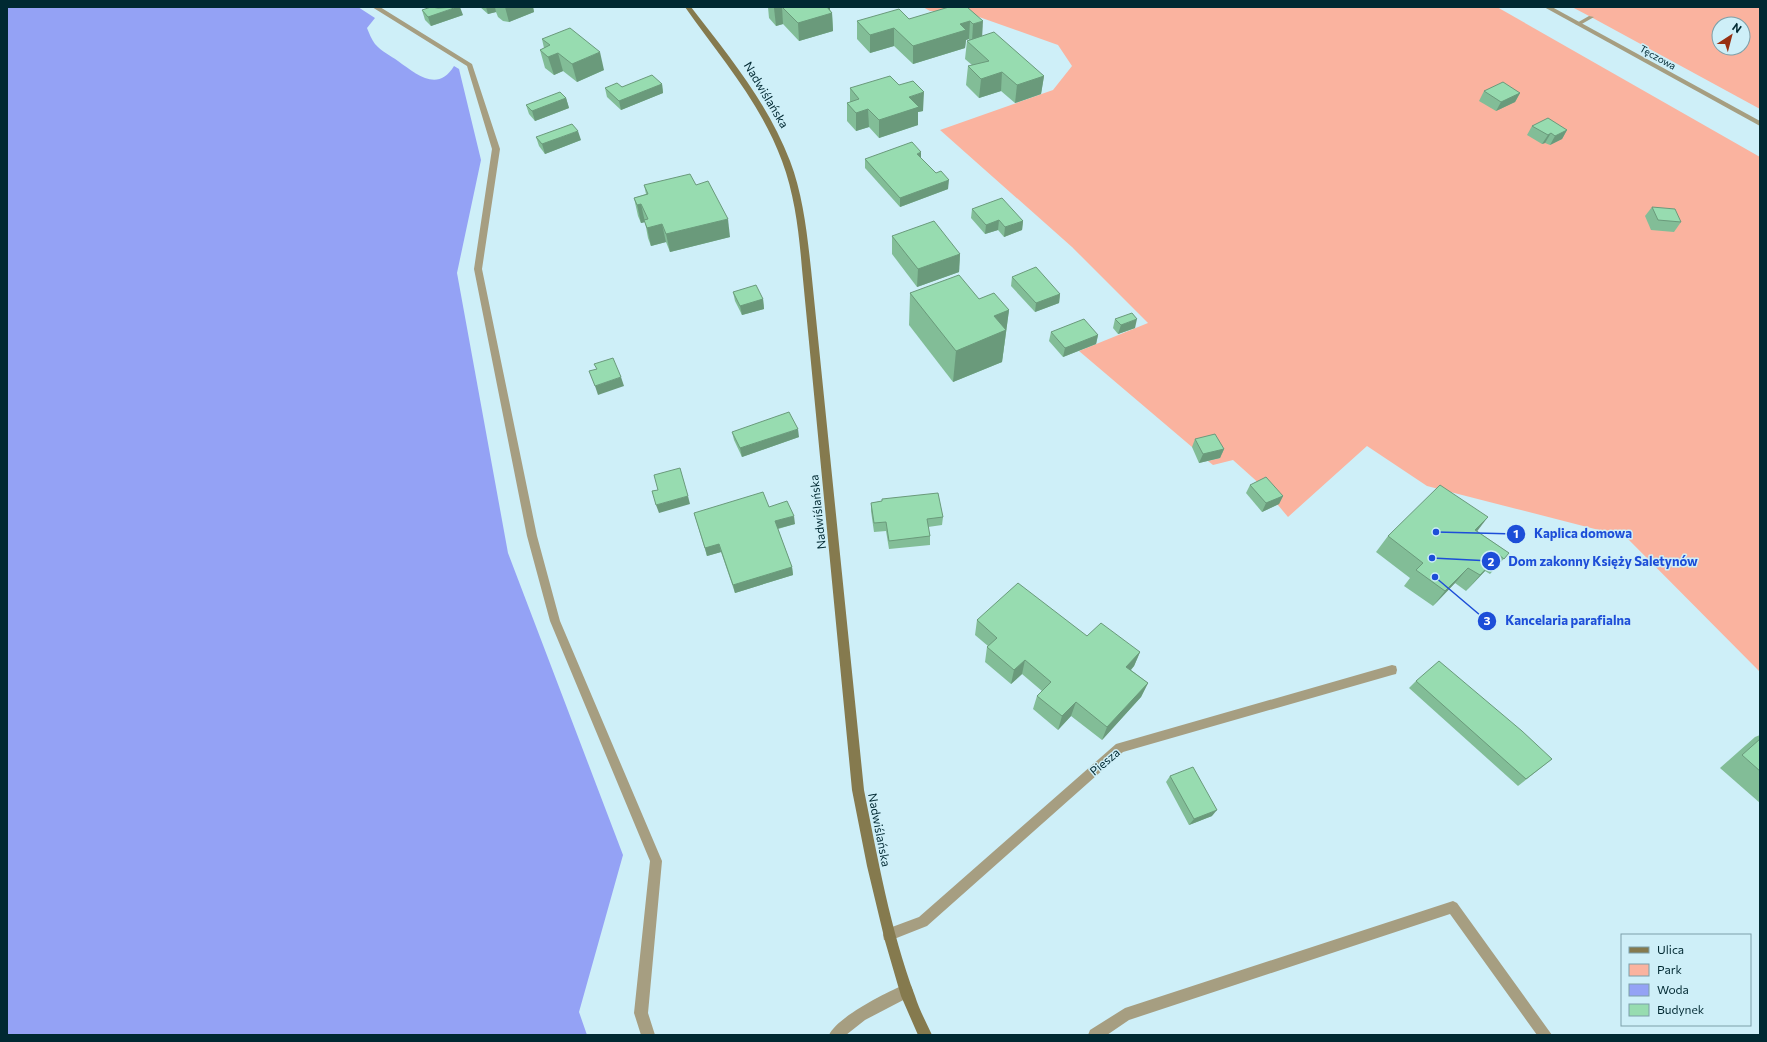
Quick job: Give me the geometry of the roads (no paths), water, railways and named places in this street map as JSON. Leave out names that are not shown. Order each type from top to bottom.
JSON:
[{"type":"street","points":[[375,7],[470,65],[496,148],[478,269],[532,536],[555,621],[656,861],[641,1013],[648,1035]]},
{"type":"street","name":"Nadwiślańska","points":[[688,7],[738,72],[766,117],[778,141],[793,186],[804,247],[808,284],[858,790],[873,867],[889,935],[906,991],[925,1035]]},
{"type":"street","name":"Tęczowa","points":[[1547,7],[1760,124]]},
{"type":"street","points":[[1578,24],[1591,17]]},
{"type":"street","name":"Piesza","points":[[889,935],[923,922],[1120,748],[1392,670]]},
{"type":"street","points":[[1095,1035],[1125,1015],[1453,907],[1545,1035]]},
{"type":"street","points":[[836,1035],[844,1027],[867,1012],[906,991]]},
{"type":"water","points":[[7,7],[358,7],[375,18],[367,28],[375,44],[412,71],[434,80],[448,74],[454,66],[459,69],[481,160],[457,273],[508,553],[623,855],[579,1012],[587,1035],[7,1035]]},
{"type":"place","name":"Kaplica domowa","points":[[1436,532]]},
{"type":"place","name":"Dom zakonny Księży Saletynów","points":[[1432,558]]},
{"type":"place","name":"Kancelaria parafialna","points":[[1435,577]]}]
